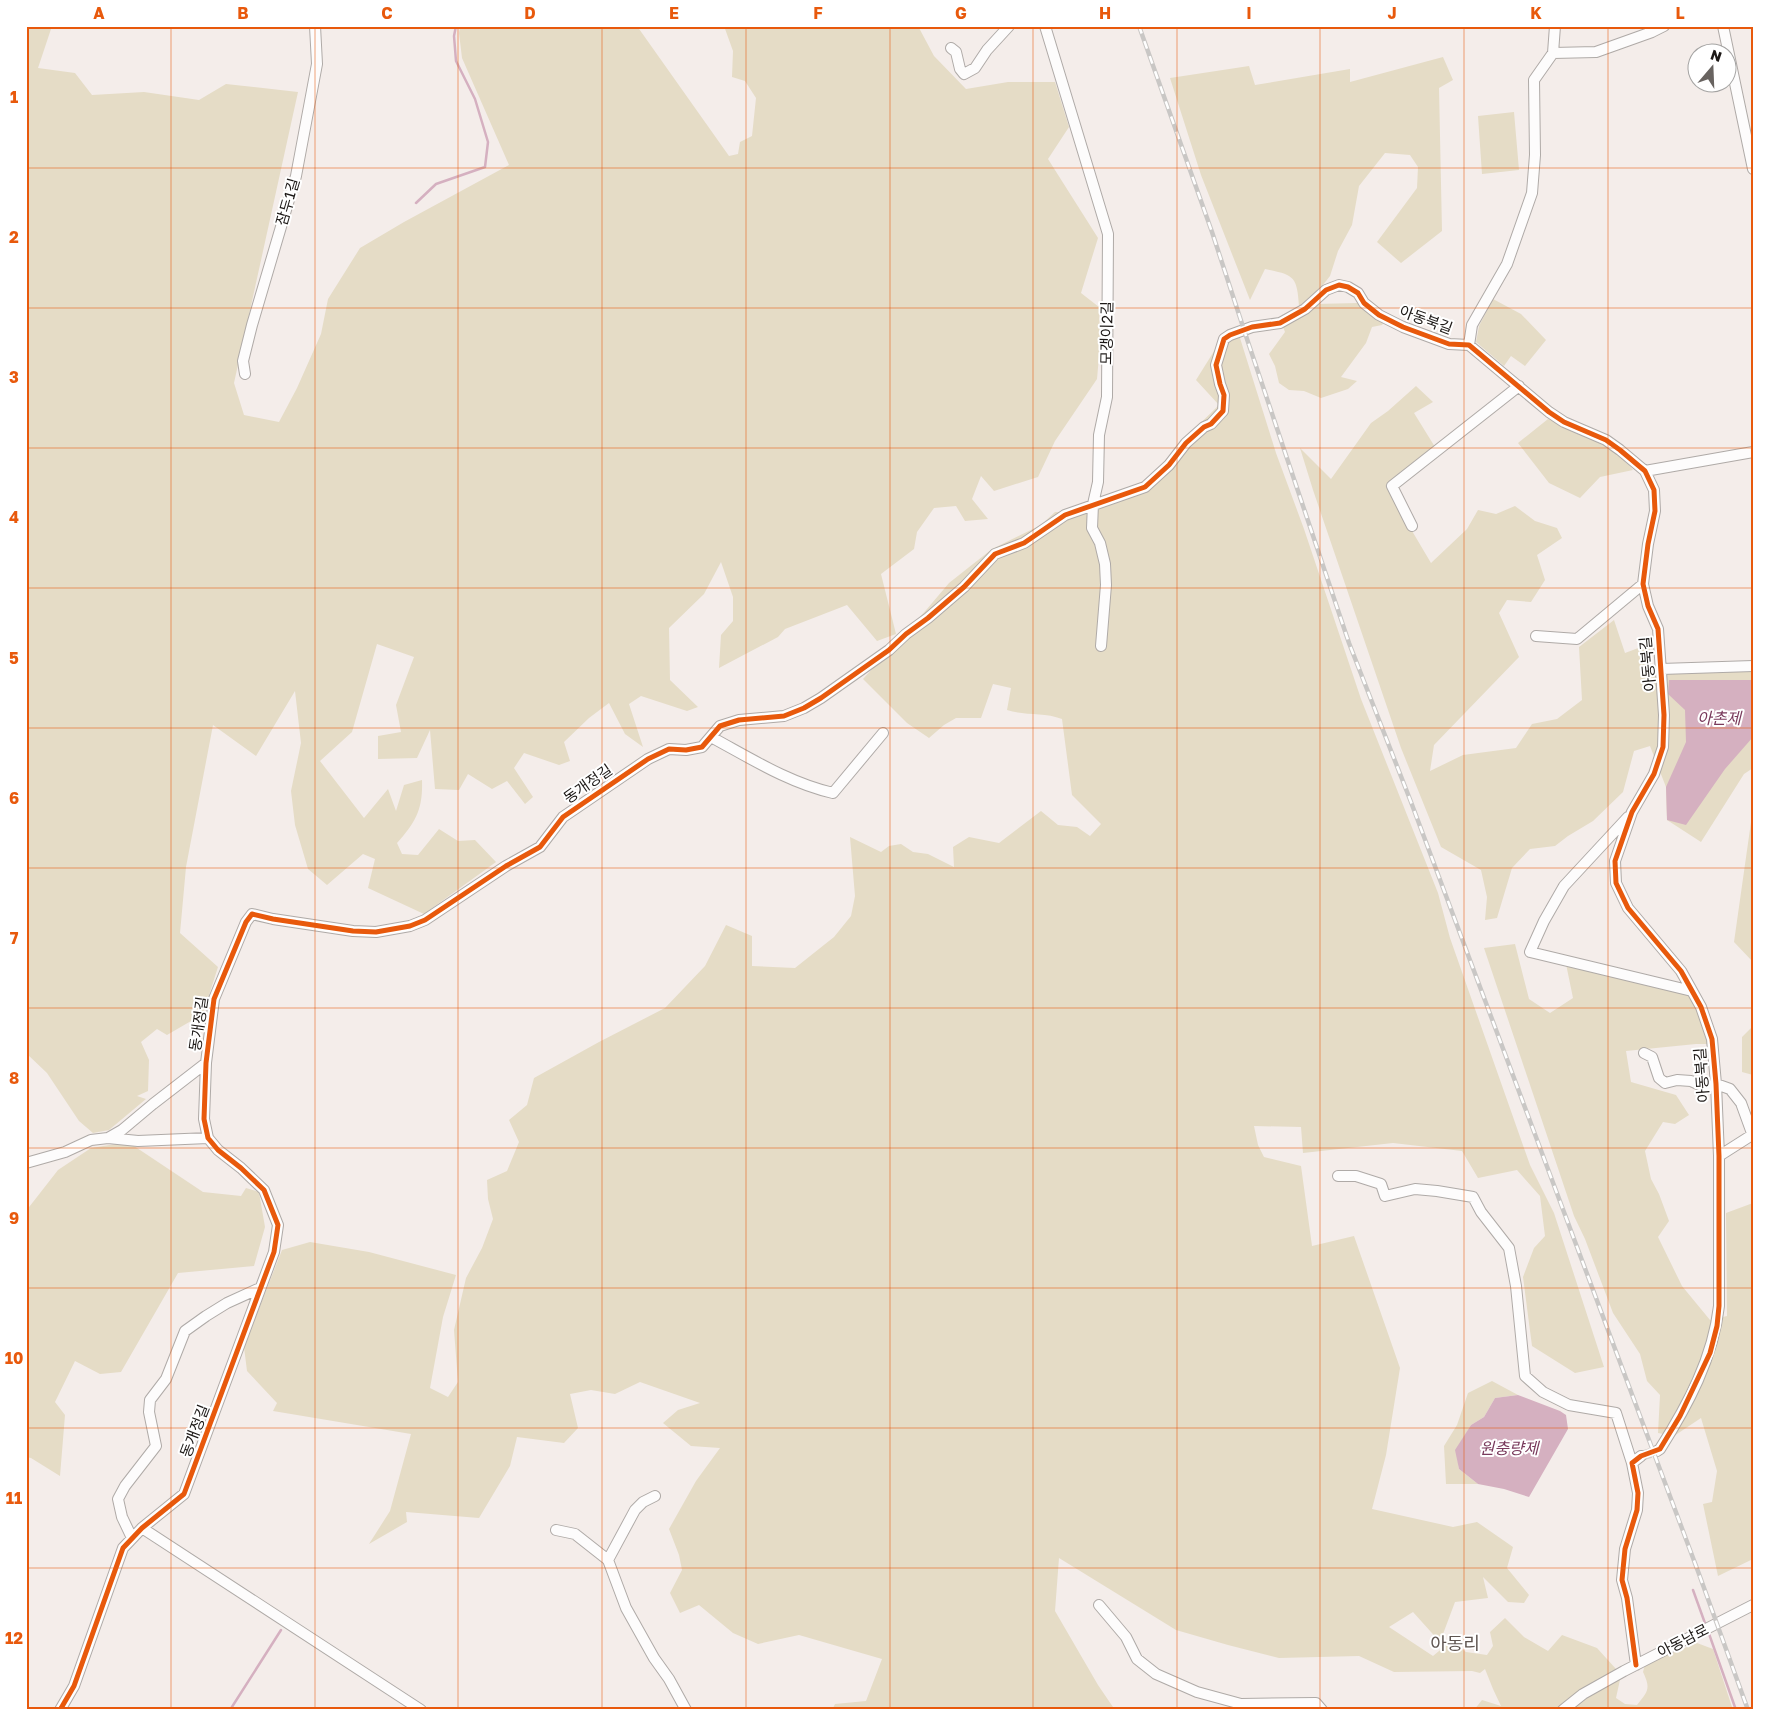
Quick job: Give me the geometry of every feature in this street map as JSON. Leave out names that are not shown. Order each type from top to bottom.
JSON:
[{"type":"street","name":"잠두1길","points":[[245,374],[242,361],[296,176],[317,64],[315,26]]},
{"type":"street","points":[[951,48],[956,52],[960,69],[964,74],[975,68],[987,50],[1009,26]]},
{"type":"street","name":"모갱이2길","points":[[1045,26],[1108,234],[1107,397],[1099,436],[1098,482],[1093,504],[1092,528],[1100,543],[1105,564],[1106,585],[1101,646]]},
{"type":"street","points":[[1554,26],[1553,53],[1596,52],[1664,26]]},
{"type":"street","points":[[1723,26],[1753,169]]},
{"type":"street","name":"아동북길","points":[[1469,345],[1472,325],[1507,264],[1532,193],[1535,155],[1534,80],[1553,53]]},
{"type":"street","name":"아동북길","points":[[1093,504],[1124,496],[1145,487],[1169,465],[1186,443],[1211,424],[1223,411],[1224,395],[1216,365],[1224,339],[1252,327],[1280,322],[1305,309],[1326,290],[1339,285],[1348,287],[1358,293],[1364,303],[1379,315],[1403,327],[1449,344],[1469,345],[1549,412],[1564,422],[1606,440],[1645,471],[1654,490],[1655,511],[1648,544],[1643,584],[1648,606],[1658,629],[1664,715],[1663,747],[1654,774],[1632,812],[1615,861],[1616,883],[1628,908],[1681,971],[1701,1007],[1712,1039],[1719,1156],[1719,1306],[1717,1326],[1710,1353],[1700,1375],[1680,1416],[1657,1451]]},
{"type":"street","points":[[1412,526],[1392,486],[1519,386]]},
{"type":"street","points":[[1645,471],[1753,452]]},
{"type":"street","name":"동개정길","points":[[60,1710],[74,1686],[123,1548],[142,1528],[184,1494],[274,1252],[278,1225],[264,1190],[241,1168],[218,1150],[208,1138],[204,1119],[206,1062],[214,999],[246,922],[252,914],[353,931],[376,932],[410,926],[425,920],[506,866],[540,847],[563,817],[648,759],[669,749],[686,750],[702,746],[720,726],[739,720],[784,716],[804,708],[825,695],[889,650],[906,634],[928,618],[964,587],[995,554],[1024,543],[1064,515],[1093,504]]},
{"type":"street","points":[[1536,636],[1577,639],[1643,584]]},
{"type":"street","points":[[1660,669],[1753,666]]},
{"type":"street","points":[[711,737],[762,765],[812,788],[833,793],[883,732]]},
{"type":"street","name":"아동북길","points":[[1632,812],[1564,886],[1544,921],[1530,952],[1692,991]]},
{"type":"street","points":[[1644,1053],[1652,1057],[1659,1078],[1664,1083],[1677,1080],[1691,1081],[1704,1087],[1716,1084],[1730,1089],[1741,1103],[1752,1136],[1719,1156]]},
{"type":"street","points":[[108,1138],[122,1130],[206,1062]]},
{"type":"street","points":[[26,1163],[65,1152],[90,1140],[108,1138],[138,1141],[208,1138]]},
{"type":"street","points":[[1338,1176],[1356,1176],[1381,1184],[1385,1196],[1415,1189],[1473,1196],[1481,1212],[1509,1248],[1516,1286],[1525,1376],[1543,1392],[1569,1405],[1616,1413],[1632,1463],[1638,1493],[1637,1510],[1625,1549],[1622,1580],[1627,1598],[1636,1665]]},
{"type":"street","points":[[132,1538],[122,1517],[118,1500],[125,1486],[156,1446],[149,1412],[150,1400],[166,1379],[185,1331],[227,1303],[260,1288]]},
{"type":"street","points":[[1632,1463],[1641,1456]]},
{"type":"street","points":[[608,1560],[635,1510],[643,1502],[656,1496]]},
{"type":"street","points":[[142,1528],[422,1710]]},
{"type":"street","points":[[556,1530],[574,1534],[608,1560],[626,1608],[654,1658],[670,1679],[686,1710]]},
{"type":"street","points":[[1099,1606],[1126,1637],[1137,1659],[1156,1674],[1198,1692],[1241,1704],[1316,1703],[1322,1710]]},
{"type":"street","name":"아동남로","points":[[1563,1710],[1583,1694],[1753,1606]]},
{"type":"shaded area","points":[[26,26],[52,26],[38,68],[75,73],[92,95],[144,92],[199,100],[226,84],[298,92],[234,383],[244,415],[279,422],[297,388],[321,334],[328,299],[360,248],[509,165],[462,58],[460,26],[637,26],[729,156],[738,154],[740,142],[752,136],[756,98],[745,81],[732,77],[733,51],[724,26],[918,26],[934,56],[966,89],[1008,82],[1055,82],[1069,127],[1048,159],[1098,238],[1081,293],[1099,307],[1100,345],[1097,379],[1055,441],[1038,477],[994,491],[981,476],[972,499],[988,519],[965,521],[956,506],[934,508],[917,532],[914,549],[881,574],[896,634],[877,641],[847,605],[785,629],[778,637],[719,668],[721,635],[733,621],[733,597],[721,562],[704,594],[669,628],[670,680],[698,707],[687,711],[641,696],[629,704],[643,747],[625,734],[609,703],[589,718],[564,742],[570,761],[559,765],[524,753],[514,768],[533,797],[525,804],[507,781],[492,789],[468,774],[459,790],[435,789],[430,730],[417,758],[378,759],[378,736],[401,732],[396,705],[414,657],[377,644],[352,732],[320,761],[364,818],[388,789],[396,811],[404,785],[422,780],[420,807],[414,821],[397,843],[402,854],[418,855],[439,829],[458,841],[475,840],[496,862],[424,914],[368,888],[375,859],[363,854],[327,885],[308,869],[295,825],[291,791],[301,743],[295,691],[256,756],[213,725],[186,867],[180,933],[218,967],[203,1014],[167,1035],[157,1029],[141,1042],[149,1060],[148,1091],[137,1096],[146,1099],[109,1130],[93,1133],[79,1121],[47,1073],[26,1053]]},
{"type":"shaded area","points":[[1443,57],[1453,80],[1439,88],[1442,231],[1401,263],[1377,242],[1417,188],[1418,167],[1410,155],[1385,153],[1359,186],[1352,225],[1338,251],[1330,276],[1315,295],[1299,306],[1297,288],[1292,278],[1282,273],[1265,269],[1250,300],[1201,175],[1170,78],[1249,66],[1255,85],[1350,69],[1350,82]]},
{"type":"shaded area","points":[[1514,112],[1519,170],[1482,174],[1478,116]]},
{"type":"shaded area","points":[[1493,299],[1521,314],[1546,340],[1525,366],[1511,356],[1504,366],[1476,342],[1479,326]]},
{"type":"shaded area","points":[[1358,303],[1384,322],[1382,325],[1372,327],[1366,343],[1341,377],[1357,381],[1348,389],[1321,398],[1304,391],[1289,390],[1279,383],[1275,366],[1269,354],[1285,332],[1283,327],[1315,304]]},
{"type":"shaded area","points":[[1226,332],[1240,338],[1276,453],[1304,529],[1361,699],[1438,893],[1450,938],[1530,1165],[1554,1213],[1604,1367],[1575,1373],[1532,1346],[1523,1277],[1534,1248],[1545,1236],[1540,1196],[1517,1170],[1478,1178],[1462,1151],[1393,1143],[1303,1153],[1301,1127],[1254,1126],[1258,1145],[1264,1157],[1301,1166],[1312,1246],[1354,1236],[1400,1368],[1386,1455],[1372,1509],[1453,1527],[1477,1522],[1513,1547],[1507,1568],[1529,1595],[1524,1603],[1508,1602],[1483,1577],[1488,1598],[1455,1602],[1440,1642],[1413,1612],[1389,1627],[1433,1656],[1451,1641],[1466,1652],[1487,1655],[1493,1646],[1490,1632],[1505,1618],[1524,1637],[1548,1651],[1562,1635],[1597,1648],[1616,1669],[1593,1683],[1557,1710],[1474,1710],[1482,1700],[1501,1706],[1485,1669],[1480,1673],[1472,1671],[1394,1672],[1359,1656],[1279,1658],[1228,1645],[1176,1630],[1059,1558],[1055,1611],[1098,1685],[1115,1710],[832,1710],[835,1704],[866,1701],[882,1659],[799,1635],[758,1644],[733,1633],[699,1605],[680,1613],[670,1593],[682,1570],[679,1555],[669,1529],[696,1481],[720,1448],[691,1446],[663,1423],[678,1410],[700,1403],[640,1382],[615,1394],[591,1390],[570,1394],[578,1428],[564,1443],[517,1437],[510,1466],[479,1518],[406,1512],[407,1522],[369,1544],[390,1511],[411,1434],[273,1411],[277,1403],[247,1371],[244,1347],[282,1250],[310,1242],[369,1252],[456,1275],[443,1317],[430,1388],[448,1397],[458,1382],[454,1330],[466,1278],[482,1248],[493,1219],[488,1199],[487,1180],[507,1171],[519,1142],[509,1120],[527,1105],[534,1078],[665,1008],[705,966],[726,925],[752,936],[752,966],[795,968],[834,937],[851,916],[855,896],[850,837],[881,852],[889,846],[901,844],[913,852],[928,854],[954,867],[953,847],[969,837],[999,843],[1041,811],[1058,825],[1077,827],[1090,836],[1101,824],[1072,795],[1062,719],[1048,715],[1007,710],[1011,688],[993,684],[981,718],[956,718],[944,725],[929,738],[907,723],[863,679],[949,583],[992,549],[1041,525],[1055,512],[1086,512],[1165,474],[1175,448],[1219,405],[1196,380]]},
{"type":"shaded area","points":[[1416,386],[1433,402],[1414,413],[1435,447],[1386,487],[1431,563],[1467,529],[1478,510],[1496,514],[1515,506],[1535,521],[1557,528],[1562,538],[1537,555],[1545,580],[1531,602],[1507,600],[1499,613],[1519,657],[1434,745],[1430,771],[1463,755],[1516,748],[1532,724],[1557,719],[1582,700],[1579,647],[1614,620],[1625,653],[1649,644],[1652,672],[1753,671],[1753,768],[1744,774],[1701,842],[1667,820],[1666,787],[1650,746],[1634,751],[1623,792],[1593,821],[1555,846],[1530,849],[1512,868],[1497,918],[1485,920],[1487,897],[1481,870],[1441,847],[1401,748],[1300,448],[1331,479],[1371,423],[1388,411]]},
{"type":"shaded area","points":[[1548,419],[1622,455],[1633,470],[1600,477],[1580,498],[1549,483],[1518,443]]},
{"type":"shaded area","points":[[1753,808],[1753,962],[1734,942]]},
{"type":"shaded area","points":[[1515,944],[1529,999],[1550,1013],[1573,998],[1566,964],[1696,997],[1709,1044],[1626,1051],[1631,1082],[1676,1095],[1689,1115],[1675,1124],[1663,1122],[1645,1151],[1651,1179],[1669,1221],[1658,1237],[1682,1286],[1710,1320],[1727,1316],[1726,1213],[1753,1203],[1753,1559],[1718,1576],[1703,1504],[1712,1502],[1717,1471],[1701,1418],[1674,1436],[1658,1433],[1660,1395],[1647,1381],[1640,1354],[1613,1313],[1585,1239],[1574,1216],[1484,948]]},
{"type":"shaded area","points":[[1753,1026],[1753,1075],[1742,1072],[1742,1037]]},
{"type":"shaded area","points":[[128,1142],[203,1192],[241,1196],[246,1188],[259,1192],[265,1227],[254,1266],[178,1273],[121,1372],[100,1374],[75,1361],[55,1402],[65,1415],[60,1476],[31,1458],[26,1457],[26,1211],[58,1170],[91,1148]]},
{"type":"shaded area","points":[[1492,1381],[1518,1395],[1495,1398],[1484,1417],[1471,1425],[1456,1450],[1459,1469],[1478,1484],[1446,1484],[1444,1446],[1457,1425],[1468,1393]]},
{"type":"shaded area","points":[[1697,1643],[1713,1649],[1733,1710],[1568,1710],[1621,1675],[1616,1698],[1625,1704],[1637,1705],[1644,1696],[1648,1686],[1643,1672],[1645,1664]]},
{"type":"water","name":"아촌제","points":[[1669,680],[1753,680],[1753,737],[1725,769],[1686,825],[1667,820],[1666,787],[1686,742],[1685,710],[1668,694]]},
{"type":"water","name":"원충량제","points":[[1518,1395],[1566,1415],[1568,1429],[1529,1497],[1504,1489],[1478,1484],[1459,1469],[1455,1450],[1471,1425],[1484,1417],[1495,1398]]},
{"type":"waterway","points":[[416,203],[436,184],[485,167],[488,142],[475,99],[456,61],[454,36],[456,26]]},
{"type":"waterway","points":[[1693,1590],[1706,1626]]},
{"type":"waterway","points":[[230,1710],[281,1630]]},
{"type":"waterway","points":[[1708,1631],[1736,1710]]},
{"type":"tunnel","points":[[1641,1456],[1657,1451]]},
{"type":"railway","points":[[1139,26],[1212,232],[1349,643],[1411,802],[1748,1710]]},
{"type":"cycle path","points":[[60,1710],[74,1686],[123,1548],[142,1528],[184,1494],[274,1252],[278,1225],[264,1190],[241,1168],[218,1150],[208,1138],[204,1119],[206,1063],[214,999],[246,922],[252,914],[353,931],[376,932],[410,926],[425,920],[506,866],[540,847],[563,817],[648,759],[669,749],[686,750],[702,747],[720,726],[739,720],[784,716],[804,708],[889,650],[964,587],[995,554],[1024,543],[1065,515],[1145,487],[1169,465],[1186,443],[1204,427],[1211,424],[1223,411],[1224,395],[1216,365],[1224,339],[1252,327],[1280,323],[1305,309],[1326,290],[1339,285],[1348,287],[1358,293],[1364,303],[1379,315],[1403,327],[1449,344],[1469,345],[1549,412],[1564,422],[1606,440],[1620,450],[1645,471],[1654,490],[1655,511],[1648,544],[1643,584],[1648,606],[1658,629],[1664,715],[1663,747],[1654,774],[1632,812],[1615,861],[1616,883],[1628,908],[1681,971],[1701,1007],[1712,1039],[1719,1156],[1719,1306],[1717,1326],[1710,1353],[1680,1416],[1660,1449],[1641,1456],[1632,1463],[1638,1493],[1637,1510],[1625,1549],[1622,1580],[1627,1598],[1636,1665]]},
{"type":"district","name":"아동리","points":[[1455,1644]]}]
